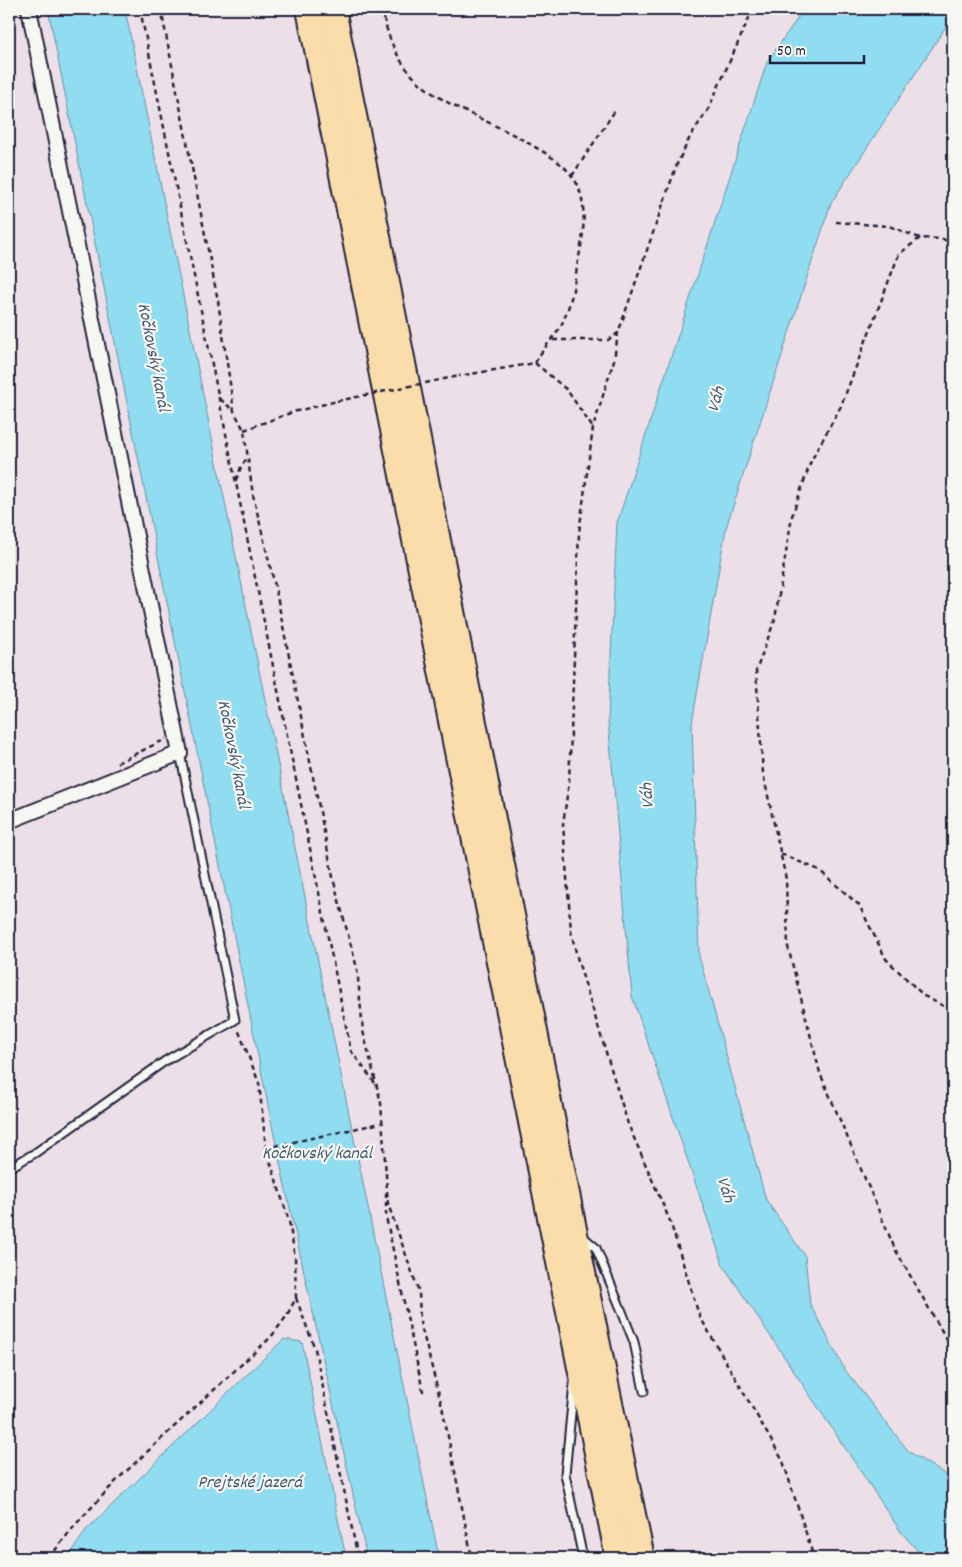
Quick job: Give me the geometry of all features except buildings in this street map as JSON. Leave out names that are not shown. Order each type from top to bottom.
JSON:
[{"type":"highway","points":[[309,9],[576,1359],[618,1558]]},
{"type":"highway","points":[[333,9],[574,1229],[642,1558]]},
{"type":"street","points":[[9,821],[180,753],[29,9]]},
{"type":"lane","points":[[9,1168],[35,1153],[165,1062],[235,1020],[180,753]]},
{"type":"lane","points":[[574,1229],[596,1248],[634,1342],[644,1391]]},
{"type":"lane","points":[[576,1359],[565,1474],[583,1558]]},
{"type":"path","points":[[140,9],[351,1051],[377,1086]]},
{"type":"path","points":[[161,9],[218,301],[234,411],[244,430],[253,496],[275,586],[334,882],[357,968],[363,1031],[381,1103],[381,1123],[386,1151],[386,1217],[424,1396]]},
{"type":"path","points":[[382,9],[396,56],[412,77],[452,105],[546,153],[572,176],[578,188],[583,212],[580,251],[570,303],[565,319],[553,340],[541,351],[535,362]]},
{"type":"path","points":[[753,9],[708,110],[691,135],[676,164],[618,333],[614,360],[594,428],[579,532],[569,782],[563,824],[571,931],[578,961],[628,1124],[670,1221],[699,1315],[783,1461],[814,1558]]},
{"type":"path","points":[[572,176],[616,109]]},
{"type":"path","points":[[836,222],[889,226],[920,238],[943,239],[953,244]]},
{"type":"path","points":[[920,238],[899,254],[842,406],[811,461],[792,516],[774,619],[756,671],[763,773],[786,879],[788,947],[820,1073],[895,1249],[947,1340],[953,1346]]},
{"type":"path","points":[[553,340],[608,340],[618,333]]},
{"type":"path","points":[[244,430],[292,412],[337,401],[535,362]]},
{"type":"path","points":[[535,362],[567,390],[594,428]]},
{"type":"path","points":[[219,398],[234,411]]},
{"type":"path","points":[[236,480],[241,467],[248,457]]},
{"type":"path","points":[[780,854],[819,870],[859,905],[886,959],[924,996],[953,1011]]},
{"type":"path","points":[[235,1020],[260,1083],[266,1148],[289,1221],[296,1264],[296,1298],[315,1349],[358,1558]]},
{"type":"path","points":[[266,1148],[381,1123]]},
{"type":"path","points":[[386,1186],[388,1204],[419,1292],[420,1322],[442,1406],[472,1558]]},
{"type":"path","points":[[50,1558],[76,1524],[118,1478],[271,1336],[286,1317],[296,1298]]},
{"type":"water","name":"Kočkovský kanál","points":[[48,9],[125,9],[439,1558],[367,1558],[276,1145]]},
{"type":"water","name":"Váh","points":[[804,9],[953,9],[953,16],[831,203],[726,528],[692,723],[699,956],[766,1200],[805,1256],[810,1304],[845,1370],[909,1452],[953,1479],[953,1558],[924,1558],[901,1532],[723,1265],[632,996],[608,719],[617,523],[767,62]]},
{"type":"water","name":"Prejtské jazerá","points":[[284,1339],[302,1342],[346,1558],[68,1558],[86,1530]]}]
